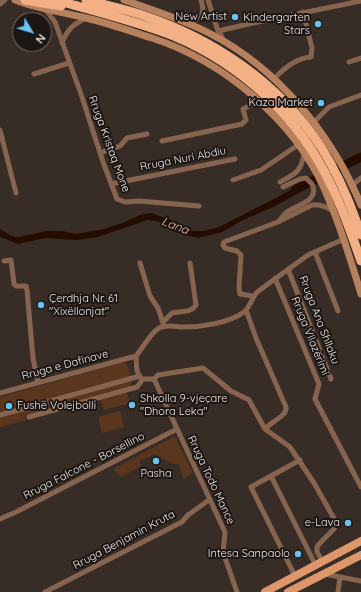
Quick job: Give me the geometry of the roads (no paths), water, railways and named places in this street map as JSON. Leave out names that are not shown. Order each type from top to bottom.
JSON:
[{"type":"highway","points":[[25,0],[54,4],[95,14],[102,6]]},
{"type":"highway","points":[[55,0],[102,6],[142,15],[188,33],[242,64],[268,86],[311,133],[322,167],[361,235]]},
{"type":"highway","points":[[86,0],[102,6]]},
{"type":"highway","points":[[331,184],[361,261]]},
{"type":"main road","points":[[15,0],[46,10],[86,18],[153,38],[192,55],[223,74],[259,102],[298,145],[304,154],[322,167],[331,184],[334,212],[361,294]]},
{"type":"main road","points":[[124,0],[188,23],[224,42],[274,79],[306,112],[316,120],[348,176],[361,205]]},
{"type":"main road","points":[[265,592],[361,541]]},
{"type":"main road","points":[[288,592],[361,555]]},
{"type":"street","points":[[0,4],[5,0]]},
{"type":"street","points":[[188,23],[200,17],[203,13],[204,8],[201,0]]},
{"type":"street","points":[[208,0],[218,31],[224,42]]},
{"type":"street","points":[[218,31],[361,1]]},
{"type":"street","name":"Rruga Kristaq Mone","points":[[46,10],[55,22],[116,198],[124,202],[139,201],[199,206]]},
{"type":"street","points":[[274,79],[292,64],[304,58],[311,57],[312,48],[303,12]]},
{"type":"street","points":[[62,43],[71,26],[86,18]]},
{"type":"street","points":[[349,62],[361,58]]},
{"type":"street","points":[[34,74],[70,63]]},
{"type":"street","points":[[316,120],[329,107],[361,95]]},
{"type":"street","points":[[162,141],[242,124],[246,120],[243,109],[259,102]]},
{"type":"street","points":[[0,130],[16,193]]},
{"type":"street","points":[[100,153],[120,146],[127,138],[147,134]]},
{"type":"street","points":[[233,180],[263,169],[298,145]]},
{"type":"street","points":[[278,222],[286,213],[310,200],[314,193],[312,184],[306,178],[281,185],[297,172],[302,164],[304,154]]},
{"type":"street","name":"Rruga Nuri Abdiu","points":[[111,184],[235,159]]},
{"type":"street","points":[[352,185],[361,178]]},
{"type":"street","points":[[254,296],[240,294],[241,254],[237,251],[226,248],[223,245],[224,242],[278,222],[312,205],[326,207],[334,212]]},
{"type":"street","points":[[163,324],[185,327],[214,324],[239,315],[246,310],[254,296],[275,278],[314,252],[344,239]]},
{"type":"street","points":[[314,252],[338,311]]},
{"type":"street","points":[[4,261],[11,260],[14,284],[16,286],[26,286],[33,358],[38,383]]},
{"type":"street","points":[[140,263],[150,296],[158,308],[163,324]]},
{"type":"street","points":[[141,378],[137,369],[136,356],[153,333],[172,313],[195,309],[196,306],[190,263]]},
{"type":"street","name":"Rruga Ana Shllaku","points":[[288,269],[332,379]]},
{"type":"street","name":"Rruga Vllazërimi","points":[[275,278],[318,382],[319,386],[315,397],[317,403],[361,487]]},
{"type":"street","points":[[246,310],[256,338],[276,381],[287,410],[285,414],[266,429]]},
{"type":"street","name":"Rruga e Dafinave","points":[[0,393],[136,356]]},
{"type":"street","points":[[0,415],[141,378],[154,379],[158,374],[202,368],[205,369],[231,391],[249,400],[266,429],[290,447],[300,460],[326,502],[336,522],[334,529],[317,547],[319,564]]},
{"type":"street","points":[[29,417],[136,387],[141,378]]},
{"type":"street","name":"Rruga Todo Mance","points":[[154,379],[225,533],[223,552],[237,592]]},
{"type":"street","name":"Rruga Falcone - Borsellino","points":[[0,519],[177,429]]},
{"type":"street","points":[[296,576],[251,487],[300,460]]},
{"type":"street","points":[[271,476],[319,564]]},
{"type":"street","name":"Rruga Benjamin Kruta","points":[[45,592],[53,590],[182,522],[188,515],[209,500]]},
{"type":"street","points":[[325,574],[361,581]]},
{"type":"street","points":[[338,592],[340,577]]},
{"type":"water","points":[[305,182],[308,188],[273,207],[243,220],[222,232],[198,238],[178,233],[166,224],[148,220],[98,237],[77,240],[45,238],[18,244],[0,237],[0,229],[11,236],[19,237],[46,231],[62,231],[76,234],[104,229],[140,215],[151,213],[177,222],[181,228],[192,231],[203,231],[219,227]]},
{"type":"waterway","name":"Lana","points":[[296,189],[361,157]]},
{"type":"place","name":"New Artist","points":[[235,17]]},
{"type":"place","name":"Kindergarten Stars","points":[[318,24]]},
{"type":"place","name":"Kaza Market","points":[[321,103]]},
{"type":"place","name":"Çerdhja Nr. 61 \"Xixëllonjat\"","points":[[41,305]]},
{"type":"place","name":"Shkolla 9-vjeçare \"Dhora Leka\"","points":[[132,405]]},
{"type":"place","name":"Fushë Volejbolli","points":[[9,406]]},
{"type":"place","name":"Pasha","points":[[156,461]]},
{"type":"place","name":"e-Lava","points":[[348,523]]},
{"type":"place","name":"Intesa Sanpaolo","points":[[298,554]]}]
